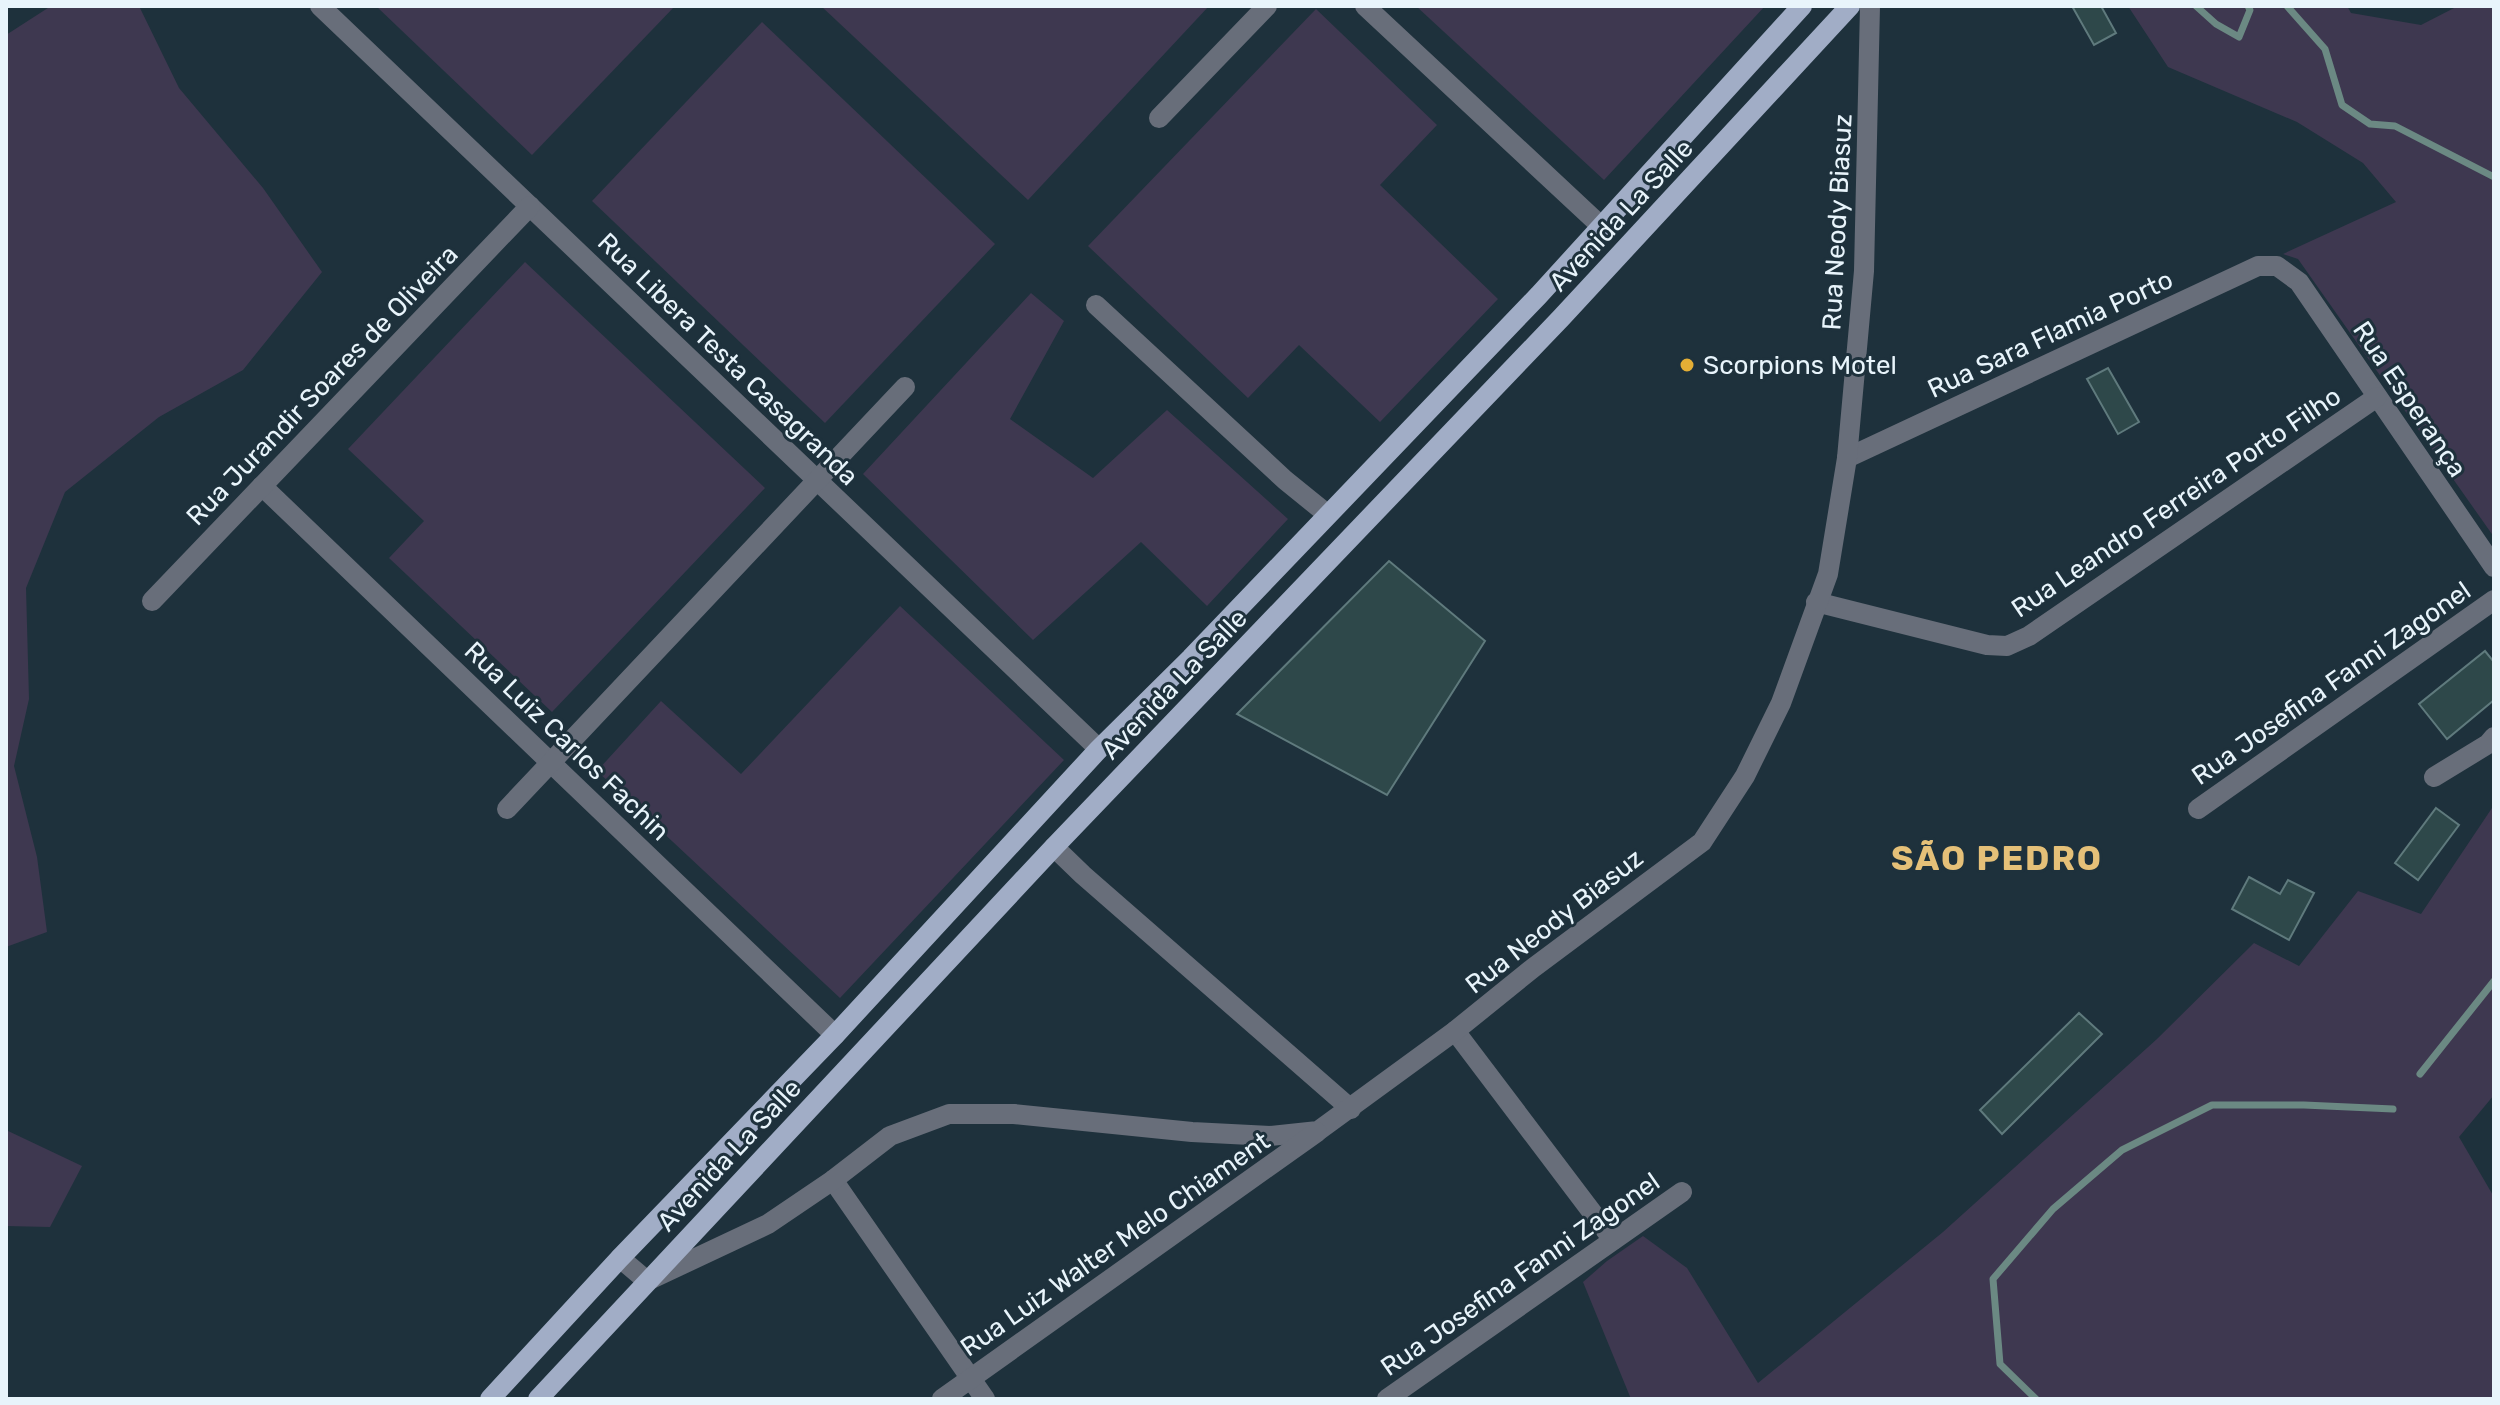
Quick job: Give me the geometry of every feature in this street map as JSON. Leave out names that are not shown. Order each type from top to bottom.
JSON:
[{"type":"main road","name":"Avenida La Salle","points":[[490,1399],[620,1258],[835,1035],[1099,749],[1191,658],[1539,295],[1802,6]]},
{"type":"main road","name":"Avenida La Salle","points":[[539,1398],[1054,847],[1561,318],[1850,6]]},
{"type":"main road","points":[[1539,295],[1561,318]]},
{"type":"main road","points":[[1191,658],[1214,680]]},
{"type":"street","name":"Rua Libera Testa Casagranda","points":[[320,6],[1099,749]]},
{"type":"street","points":[[1159,118],[1267,6]]},
{"type":"street","points":[[1365,6],[1602,227]]},
{"type":"street","name":"Rua Neody Biasuz","points":[[647,1281],[768,1224],[890,1136],[949,1114],[1014,1114],[1192,1132],[1270,1136],[1318,1131],[1455,1031],[1533,968],[1702,842],[1745,776],[1781,703],[1828,574],[1847,458],[1864,271],[1870,6]]},
{"type":"street","name":"Rua Jurandir Soares de Oliveira","points":[[152,601],[530,206]]},
{"type":"street","name":"Rua Sara Flamia Porto","points":[[1847,458],[2258,266],[2277,266]]},
{"type":"street","name":"Rua Esperança","points":[[2277,266],[2299,282],[2494,567]]},
{"type":"street","points":[[1096,305],[1285,480],[1327,514]]},
{"type":"street","points":[[507,809],[905,387]]},
{"type":"street","name":"Rua Leandro Ferreira Porto Filho","points":[[1816,602],[1987,645],[2007,646],[2029,636],[2377,397]]},
{"type":"street","name":"Rua Luiz Carlos Fachin","points":[[262,486],[835,1035]]},
{"type":"street","name":"Rua Josefina Fanni Zagonel","points":[[2198,809],[2494,600]]},
{"type":"street","points":[[2434,777],[2488,744],[2494,737]]},
{"type":"street","points":[[1054,847],[1351,1109]]},
{"type":"street","points":[[1455,1031],[1613,1240]]},
{"type":"street","name":"Rua Luiz Walter Melo Chiament","points":[[942,1399],[1318,1131]]},
{"type":"street","points":[[833,1180],[985,1399]]},
{"type":"street","name":"Rua Josefina Fanni Zagonel","points":[[1387,1399],[1682,1192]]},
{"type":"street","points":[[620,1258],[647,1281]]},
{"type":"shaded area","points":[[51,6],[139,6],[179,88],[263,188],[322,272],[243,370],[159,417],[65,492],[26,588],[29,699],[14,766],[37,857],[47,932],[6,947],[6,35]]},
{"type":"shaded area","points":[[376,6],[675,6],[532,155]]},
{"type":"shaded area","points":[[821,6],[1209,6],[1028,200]]},
{"type":"shaded area","points":[[1416,6],[1765,6],[1604,180]]},
{"type":"shaded area","points":[[2128,6],[2347,6],[2351,13],[2421,25],[2458,6],[2494,6],[2494,537],[2298,259],[2283,254],[2396,202],[2363,163],[2297,122],[2168,67]]},
{"type":"shaded area","points":[[1316,9],[1437,125],[1380,185],[1498,299],[1380,422],[1299,345],[1248,398],[1088,246]]},
{"type":"shaded area","points":[[762,22],[995,244],[825,423],[592,201]]},
{"type":"shaded area","points":[[525,262],[765,488],[552,712],[389,558],[424,521],[348,449]]},
{"type":"shaded area","points":[[1031,293],[1064,321],[1010,419],[1093,478],[1167,410],[1288,519],[1207,606],[1141,542],[1033,640],[863,474]]},
{"type":"shaded area","points":[[900,606],[1064,760],[840,998],[597,771],[661,701],[741,774]]},
{"type":"shaded area","points":[[2494,805],[2494,1095],[2459,1137],[2494,1197],[2494,1399],[1631,1399],[1583,1282],[1643,1236],[1687,1268],[1758,1383],[1943,1232],[2157,1039],[2254,943],[2299,966],[2358,891],[2421,914]]},
{"type":"shaded area","points":[[6,1130],[82,1166],[50,1227],[6,1226]]},
{"type":"building","points":[[2072,6],[2101,6],[2116,33],[2094,45]]},
{"type":"building","points":[[2108,368],[2139,422],[2118,434],[2087,379]]},
{"type":"building","points":[[1389,561],[1485,641],[1387,795],[1237,714]]},
{"type":"building","points":[[2485,651],[2494,662],[2494,700],[2447,739],[2419,704]]},
{"type":"building","points":[[2436,808],[2459,825],[2418,880],[2395,863]]},
{"type":"building","points":[[2249,877],[2280,894],[2288,880],[2314,893],[2289,940],[2232,909]]},
{"type":"building","points":[[2079,1013],[2102,1034],[2002,1134],[1980,1110]]},
{"type":"waterway","points":[[2196,6],[2216,24],[2239,37],[2250,10],[2248,6]]},
{"type":"waterway","points":[[2287,6],[2325,49],[2342,105],[2370,124],[2395,126],[2494,177]]},
{"type":"waterway","points":[[2420,1074],[2494,981]]},
{"type":"waterway","points":[[2036,1399],[2000,1364],[1993,1279],[2053,1209],[2122,1150],[2212,1105],[2393,1109]]},
{"type":"place","name":"Scorpions Motel","points":[[1687,365]]},
{"type":"district","name":"SÃO PEDRO","points":[[1997,858]]}]
